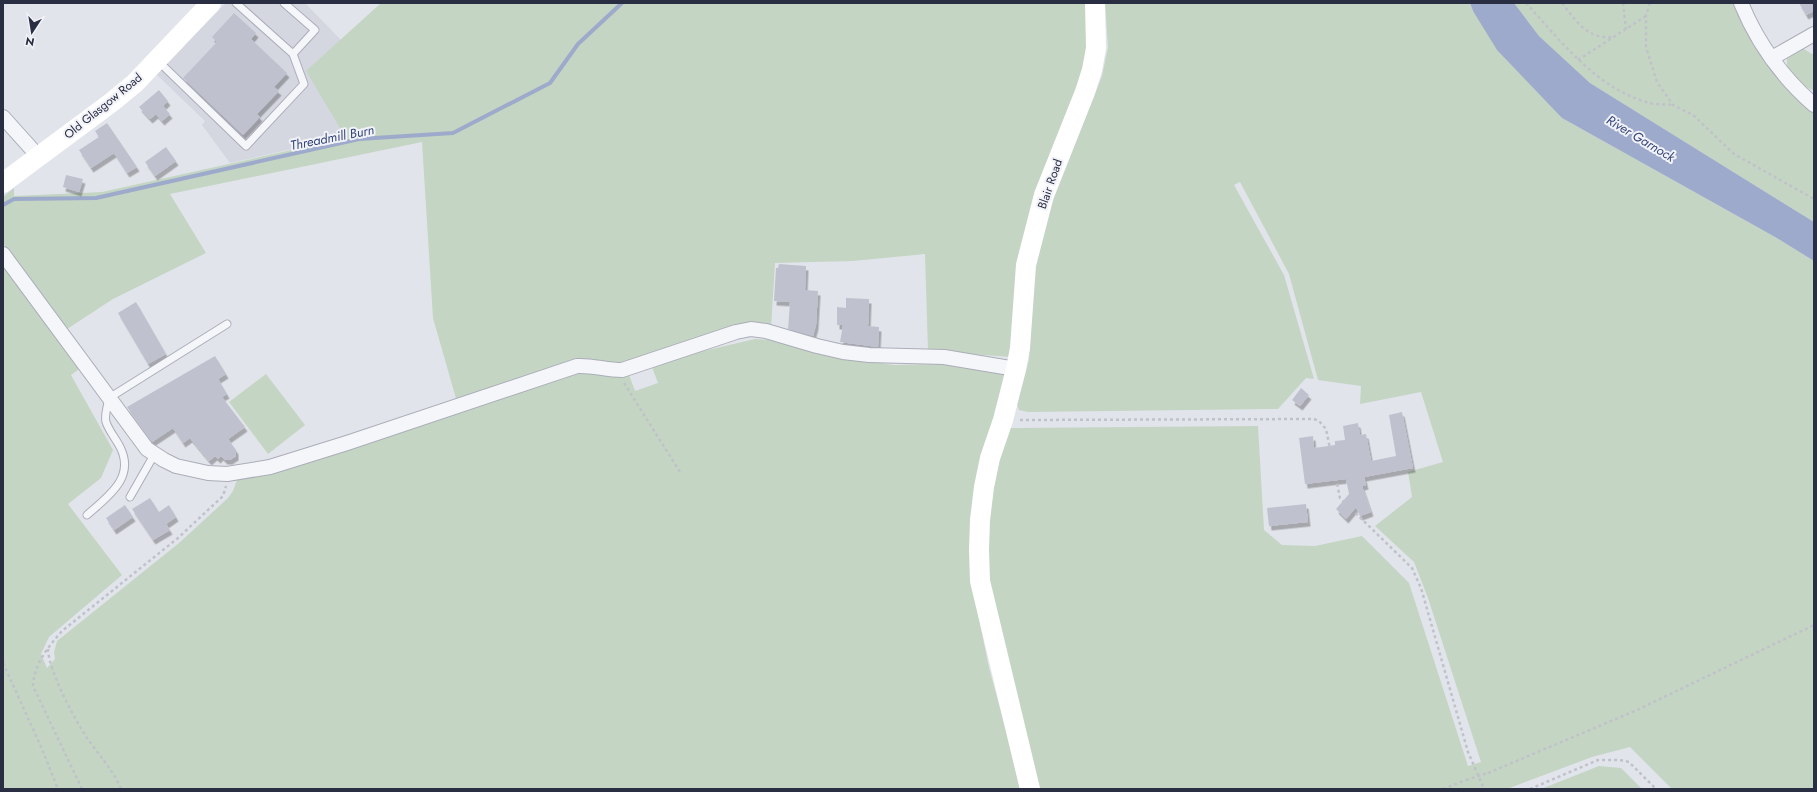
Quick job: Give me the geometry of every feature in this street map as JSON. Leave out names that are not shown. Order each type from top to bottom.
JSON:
[{"type":"street","name":"Old Glasgow Road","points":[[3,183],[112,102],[135,83],[211,3]]},
{"type":"street","name":"Blair Road","points":[[1030,789],[980,581],[979,535],[984,487],[990,458],[1003,420],[1020,348],[1026,266],[1044,195],[1085,92],[1092,70],[1096,48],[1095,3]]},
{"type":"street","points":[[1741,3],[1772,58],[1787,78],[1814,105]]},
{"type":"street","points":[[1772,58],[1814,34]]},
{"type":"street","points":[[3,117],[38,156]]},
{"type":"street","points":[[3,254],[146,449],[154,455],[176,466],[208,472],[226,474],[270,467],[577,366],[591,366],[609,370],[622,370],[736,332],[751,329],[766,331],[843,352],[869,355],[944,357],[1016,369]]},
{"type":"lane","points":[[157,60],[246,146],[304,84],[293,54],[236,3]]},
{"type":"lane","points":[[284,3],[315,30],[293,54]]},
{"type":"lane","points":[[87,515],[115,490],[125,468],[125,459],[121,448],[106,422],[109,398],[227,324]]},
{"type":"lane","points":[[130,497],[154,455]]},
{"type":"path","points":[[1526,3],[1578,60],[1607,84],[1646,102],[1673,104],[1693,115],[1734,154],[1814,199]]},
{"type":"path","points":[[1562,3],[1576,22],[1588,32],[1601,38],[1613,37]]},
{"type":"path","points":[[1623,3],[1626,29]]},
{"type":"path","points":[[1650,3],[1646,15],[1646,47],[1657,82],[1673,104]]},
{"type":"path","points":[[1578,60],[1646,15]]},
{"type":"path","points":[[615,370],[680,472]]},
{"type":"path","points":[[1003,420],[1314,419],[1319,421],[1326,429],[1340,498],[1412,568],[1421,588],[1468,752],[1484,789]]},
{"type":"path","points":[[82,789],[33,686],[34,674],[37,665],[48,648],[62,631],[178,538],[223,496],[225,491],[226,474]]},
{"type":"path","points":[[1443,789],[1488,773],[1637,710],[1814,624]]},
{"type":"path","points":[[48,648],[52,668],[74,715],[88,738],[108,765],[121,789]]},
{"type":"path","points":[[3,663],[42,748],[58,789]]},
{"type":"path","points":[[1530,789],[1598,760],[1608,759],[1629,762],[1656,789]]},
{"type":"shaded area","points":[[226,3],[305,3],[341,40],[307,71],[346,137],[230,163],[202,125],[205,121],[156,74]]},
{"type":"green space","points":[[381,3],[1088,3],[1088,47],[1011,357],[928,351],[925,254],[853,261],[775,263],[771,328],[623,365],[602,363],[457,402],[433,318],[422,142],[170,194],[206,253],[113,299],[64,331],[3,243],[3,197],[14,188],[14,196],[102,192],[346,138],[306,71]]},
{"type":"green space","points":[[1105,3],[1470,3],[1473,11],[1562,118],[1775,237],[1814,261],[1814,789],[1672,789],[1630,747],[1592,757],[1507,789],[1037,789],[987,580],[989,497],[1008,428],[1258,426],[1264,530],[1282,545],[1315,546],[1362,536],[1409,583],[1468,766],[1481,762],[1428,598],[1414,562],[1375,526],[1412,497],[1408,472],[1443,462],[1421,392],[1360,404],[1361,386],[1318,380],[1289,274],[1240,182],[1234,185],[1284,275],[1314,379],[1306,378],[1278,409],[1028,412],[1019,410],[1017,404],[1029,360],[1032,288],[1035,268],[1052,203],[1102,76],[1108,47]]},
{"type":"green space","points":[[1514,3],[1735,3],[1806,107],[1814,113],[1814,222],[1590,83],[1539,36]]},
{"type":"green space","points":[[1799,46],[1812,54],[1814,53],[1814,90],[1798,82],[1787,66],[1789,55]]},
{"type":"green space","points":[[3,262],[82,367],[71,375],[113,450],[101,478],[68,504],[122,575],[49,637],[41,654],[47,668],[55,659],[54,652],[57,641],[179,543],[228,498],[233,491],[237,480],[276,470],[578,372],[592,371],[612,377],[629,375],[635,391],[658,383],[652,367],[686,355],[755,339],[773,340],[805,348],[819,354],[894,365],[947,364],[1003,372],[1006,378],[972,584],[989,668],[1022,789],[3,789]]},
{"type":"green space","points":[[266,374],[305,425],[268,454],[229,402]]},
{"type":"green space","points":[[1599,766],[1621,768],[1642,789],[1541,789]]},
{"type":"water","name":"River Garnock","points":[[1470,3],[1514,3],[1539,36],[1590,83],[1814,222],[1814,261],[1775,237],[1562,118],[1497,50],[1473,11]]},
{"type":"building","points":[[1799,3],[1814,3],[1814,11],[1806,15]]},
{"type":"building","points":[[234,13],[256,33],[251,39],[287,73],[274,87],[279,91],[257,114],[260,117],[243,135],[183,78],[217,42],[212,37]]},
{"type":"building","points":[[159,90],[168,101],[163,106],[170,114],[162,121],[156,114],[150,119],[139,107]]},
{"type":"building","points":[[107,123],[137,167],[127,173],[114,153],[91,168],[79,150],[99,137],[95,131]]},
{"type":"building","points":[[166,147],[176,161],[155,176],[145,162]]},
{"type":"building","points":[[66,175],[83,179],[79,192],[63,187]]},
{"type":"building","points":[[779,264],[806,266],[805,290],[818,291],[816,325],[813,336],[788,329],[790,302],[774,301],[776,268],[778,268]]},
{"type":"building","points":[[846,298],[869,299],[868,326],[879,327],[878,347],[840,342],[843,325],[837,325],[837,307],[846,308]]},
{"type":"building","points":[[136,302],[166,354],[148,364],[118,313]]},
{"type":"building","points":[[215,356],[226,374],[218,379],[227,394],[222,397],[245,427],[228,439],[236,450],[236,456],[230,460],[225,460],[221,456],[218,459],[215,456],[209,461],[190,438],[183,443],[173,428],[152,442],[127,407]]},
{"type":"building","points":[[1301,388],[1309,395],[1300,406],[1292,400]]},
{"type":"building","points":[[1402,412],[1413,468],[1364,477],[1366,485],[1362,486],[1371,512],[1360,516],[1356,507],[1346,519],[1336,509],[1349,494],[1346,479],[1305,484],[1299,438],[1313,436],[1314,448],[1335,445],[1335,441],[1345,440],[1343,426],[1358,423],[1360,435],[1366,434],[1371,461],[1396,456],[1389,415]]},
{"type":"building","points":[[150,498],[159,512],[169,505],[176,517],[166,524],[170,530],[153,540],[132,509]]},
{"type":"building","points":[[1306,504],[1308,522],[1269,526],[1267,508]]},
{"type":"building","points":[[125,505],[133,517],[114,530],[106,518]]},
{"type":"waterway","name":"Threadmill Burn","points":[[3,205],[14,199],[96,198],[359,139],[453,133],[550,83],[578,44],[622,3]]}]
